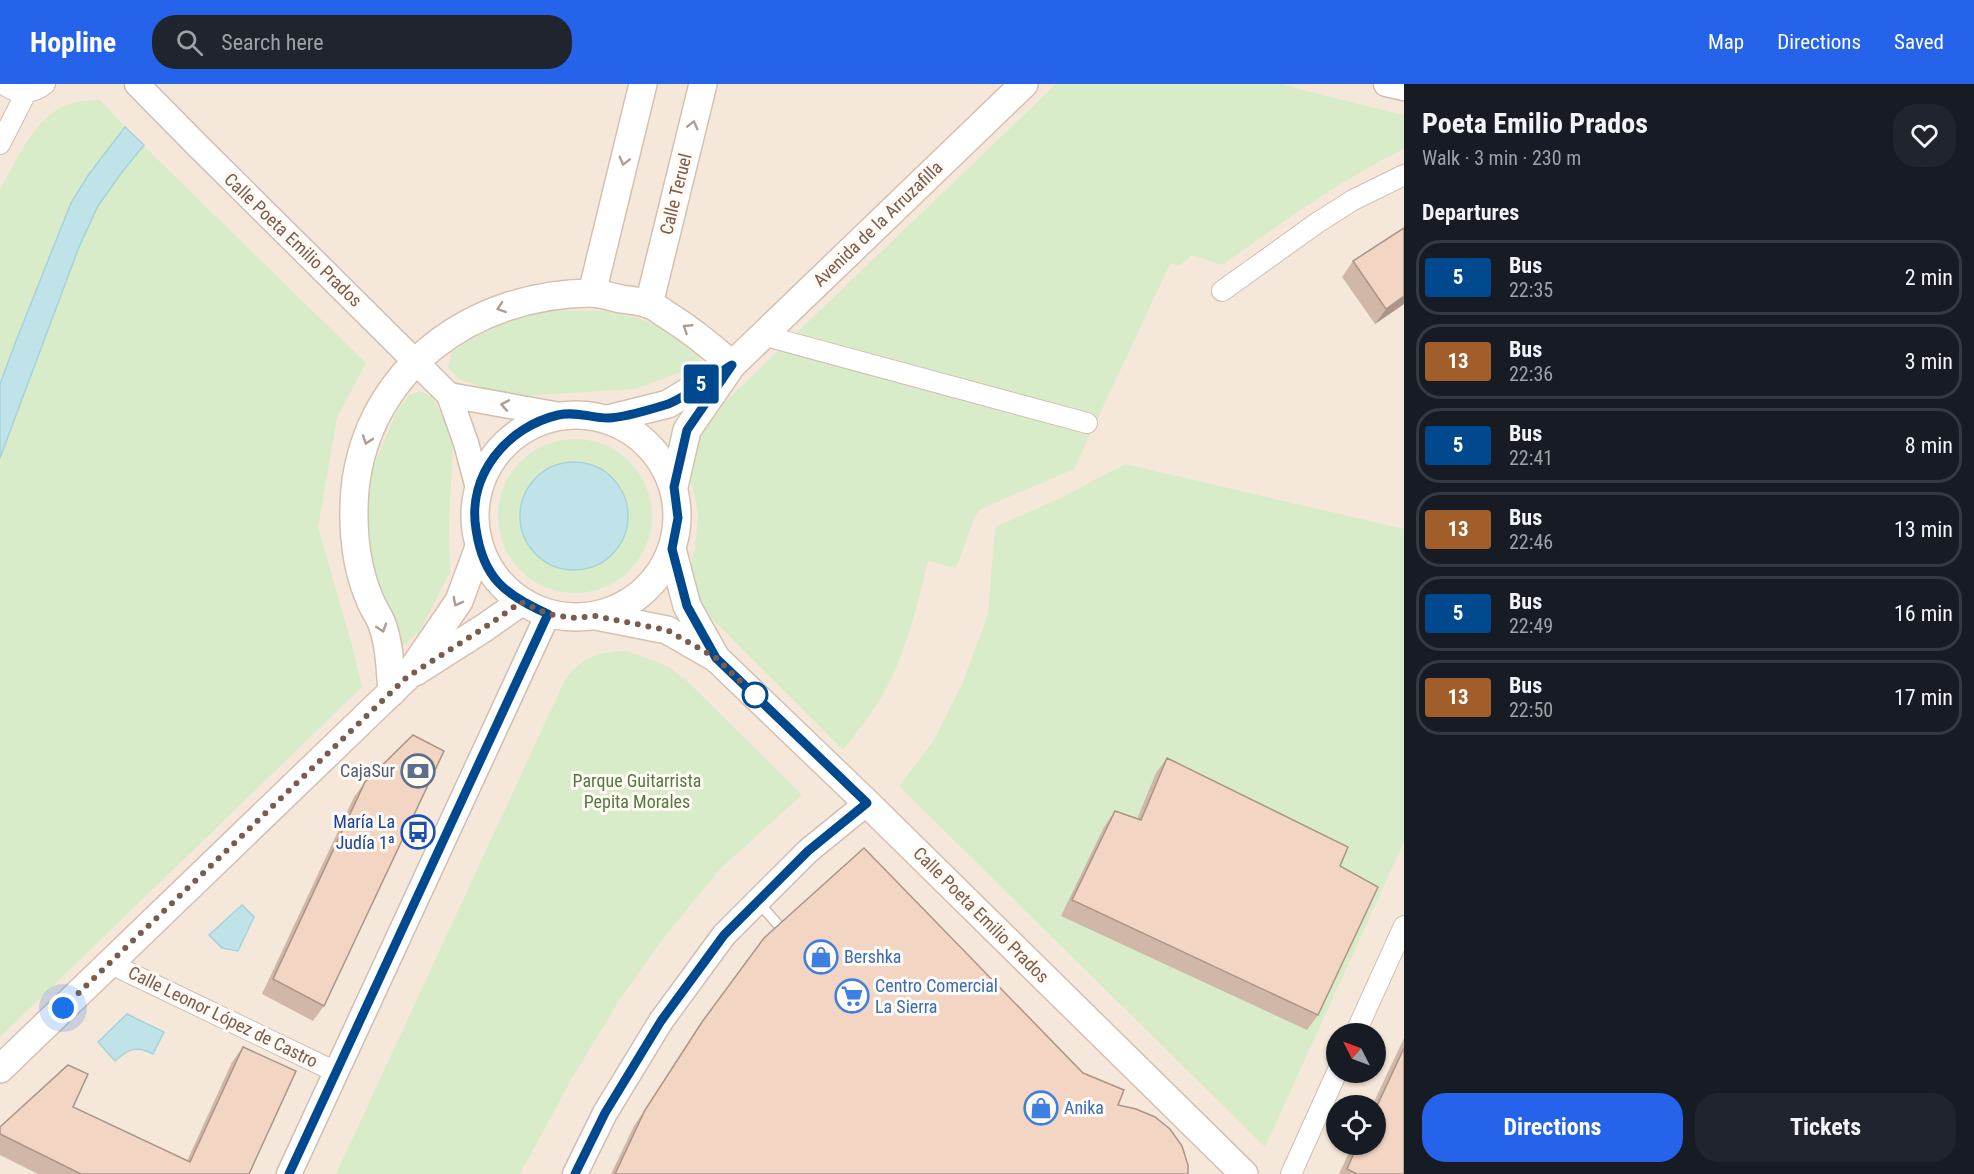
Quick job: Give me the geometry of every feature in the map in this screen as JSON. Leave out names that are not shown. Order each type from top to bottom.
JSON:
[{"type":"main road","points":[[592,293],[643,84]]},
{"type":"main road","name":"Calle Teruel","points":[[650,304],[703,84]]},
{"type":"main road","name":"Avenida de la Arruzafilla","points":[[674,487],[687,430],[732,365],[1024,84]]},
{"type":"main road","points":[[399,684],[382,625],[369,599],[361,573],[355,545],[355,497],[360,460],[369,433],[387,399],[416,360],[448,334],[499,308],[544,298],[592,293],[650,304],[699,336],[732,365]]},
{"type":"main road","name":"Avenida de la Arruzafilla","points":[[608,418],[668,404],[732,365]]},
{"type":"main road","points":[[584,414],[608,418],[638,434],[660,457],[674,487],[678,518],[672,549],[655,580],[628,603],[595,616],[572,618],[548,614],[521,602],[498,582],[486,566],[479,548],[474,518],[478,488],[490,461],[508,439],[532,423],[560,415],[584,414]]},
{"type":"main road","points":[[0,1069],[399,684],[459,601],[479,548]]},
{"type":"main road","name":"Calle Poeta Emilio Prados","points":[[672,549],[687,606],[716,658]]},
{"type":"main road","points":[[399,684],[521,602]]},
{"type":"main road","name":"Calle Poeta Emilio Prados","points":[[595,616],[667,630],[716,658],[867,803],[1244,1174]]},
{"type":"street","points":[[4,84],[16,91],[26,93],[35,91],[45,84]]},
{"type":"street","name":"Calle Poeta Emilio Prados","points":[[138,84],[449,394]]},
{"type":"street","points":[[1386,84],[1404,88]]},
{"type":"street","points":[[0,144],[26,93]]},
{"type":"street","points":[[1222,291],[1353,200],[1404,175]]},
{"type":"street","points":[[762,336],[1087,423]]},
{"type":"street","points":[[478,488],[449,394],[560,415]]},
{"type":"street","points":[[289,1174],[548,614]]},
{"type":"street","points":[[575,1174],[605,1113],[661,1021],[724,935],[808,851],[867,803]]},
{"type":"street","points":[[1360,1023],[1404,926]]},
{"type":"street","name":"Calle Leonor López de Castro","points":[[110,963],[336,1072]]},
{"type":"street","points":[[1291,1174],[1332,1083]]},
{"type":"lane","points":[[757,901],[781,928]]},
{"type":"shaded area","points":[[0,84],[1404,84],[1404,1174],[0,1174]]},
{"type":"green space","points":[[1056,84],[1279,84],[1404,115],[1404,149],[1356,174],[1288,218],[1222,265],[1192,255],[1180,265],[1170,264],[1074,469],[981,509],[975,517],[956,568],[928,561],[908,634],[892,677],[876,705],[843,750],[702,609],[688,574],[695,550],[698,514],[687,471],[687,453],[710,416]]},
{"type":"green space","points":[[100,100],[156,158],[366,363],[337,418],[318,527],[362,687],[0,1037],[0,190],[29,139],[48,116],[73,103]]},
{"type":"green space","points":[[553,310],[605,311],[638,318],[669,330],[697,349],[700,360],[697,366],[635,389],[524,396],[483,388],[459,379],[448,368],[452,351],[501,322]]},
{"type":"green space","points":[[420,391],[432,397],[445,421],[453,445],[449,524],[450,572],[420,631],[401,648],[396,620],[381,594],[367,539],[369,476],[398,409],[410,394]]},
{"type":"green space","points":[[575,439],[590,440],[605,445],[630,461],[646,486],[651,501],[651,531],[646,546],[630,571],[605,587],[590,592],[575,593],[560,592],[545,587],[520,571],[504,546],[499,531],[498,516],[499,501],[504,486],[520,461],[545,445],[560,440]]},
{"type":"green space","points":[[1125,464],[1404,529],[1404,842],[1265,1147],[899,786],[934,740],[963,682],[988,614],[995,527],[1061,498]]},
{"type":"green space","name":"Parque Guitarrista Pepita Morales","points":[[627,651],[667,666],[687,681],[802,795],[720,869],[662,940],[620,999],[571,1080],[520,1174],[336,1174],[564,682],[583,661],[598,655]]},
{"type":"water","points":[[125,127],[144,145],[98,206],[79,247],[0,458],[0,384],[16,341],[71,203],[89,174]]},
{"type":"water","points":[[574,462],[595,466],[612,478],[624,495],[628,516],[624,537],[612,554],[595,566],[574,570],[553,566],[536,554],[524,537],[520,516],[524,495],[536,478],[553,466]]},
{"type":"water","points":[[242,905],[254,917],[238,951],[222,948],[209,935]]},
{"type":"water","points":[[127,1014],[164,1032],[153,1054],[137,1049],[124,1054],[115,1061],[98,1042]]},
{"type":"building","points":[[1404,228],[1404,296],[1386,309],[1353,261]]},
{"type":"building","points":[[413,735],[444,751],[324,1006],[273,979],[365,782]]},
{"type":"building","points":[[1167,758],[1348,847],[1340,866],[1378,887],[1318,1015],[1072,900],[1115,811],[1141,820]]},
{"type":"building","name":"Centro Comercial La Sierra","points":[[864,848],[1083,1073],[1124,1090],[1118,1105],[1155,1117],[1170,1129],[1182,1146],[1188,1165],[1188,1174],[615,1174],[645,1110],[702,1022],[764,938]]},
{"type":"building","points":[[243,1047],[296,1071],[249,1174],[81,1174],[0,1134],[0,1127],[68,1065],[88,1074],[73,1107],[190,1162]]},
{"type":"building","points":[[1404,1048],[1404,1174],[1357,1174],[1347,1169],[1353,1155],[1386,1155],[1386,1095],[1382,1095]]},
{"type":"bus line","name":"5","points":[[289,1174],[548,614],[521,602],[508,593],[486,566],[479,548],[474,518],[478,488],[490,461],[508,439],[532,423],[560,415],[584,414],[608,418],[668,404],[732,365],[687,430],[674,487],[678,518],[672,549],[687,606],[716,658],[867,803],[808,851],[724,935],[661,1021],[605,1113],[575,1174]]},
{"type":"place","name":"CajaSur","points":[[418,771]]},
{"type":"place","name":"María La Judía 1ª","points":[[418,832]]},
{"type":"place","name":"Bershka","points":[[821,957]]},
{"type":"place","name":"Centro Comercial La Sierra","points":[[852,996]]},
{"type":"place","name":"Anika","points":[[1041,1108]]},
{"type":"route","points":[[63,1008],[407,677],[521,602],[548,614],[572,618],[595,616],[667,630],[716,658],[755,695]]}]
